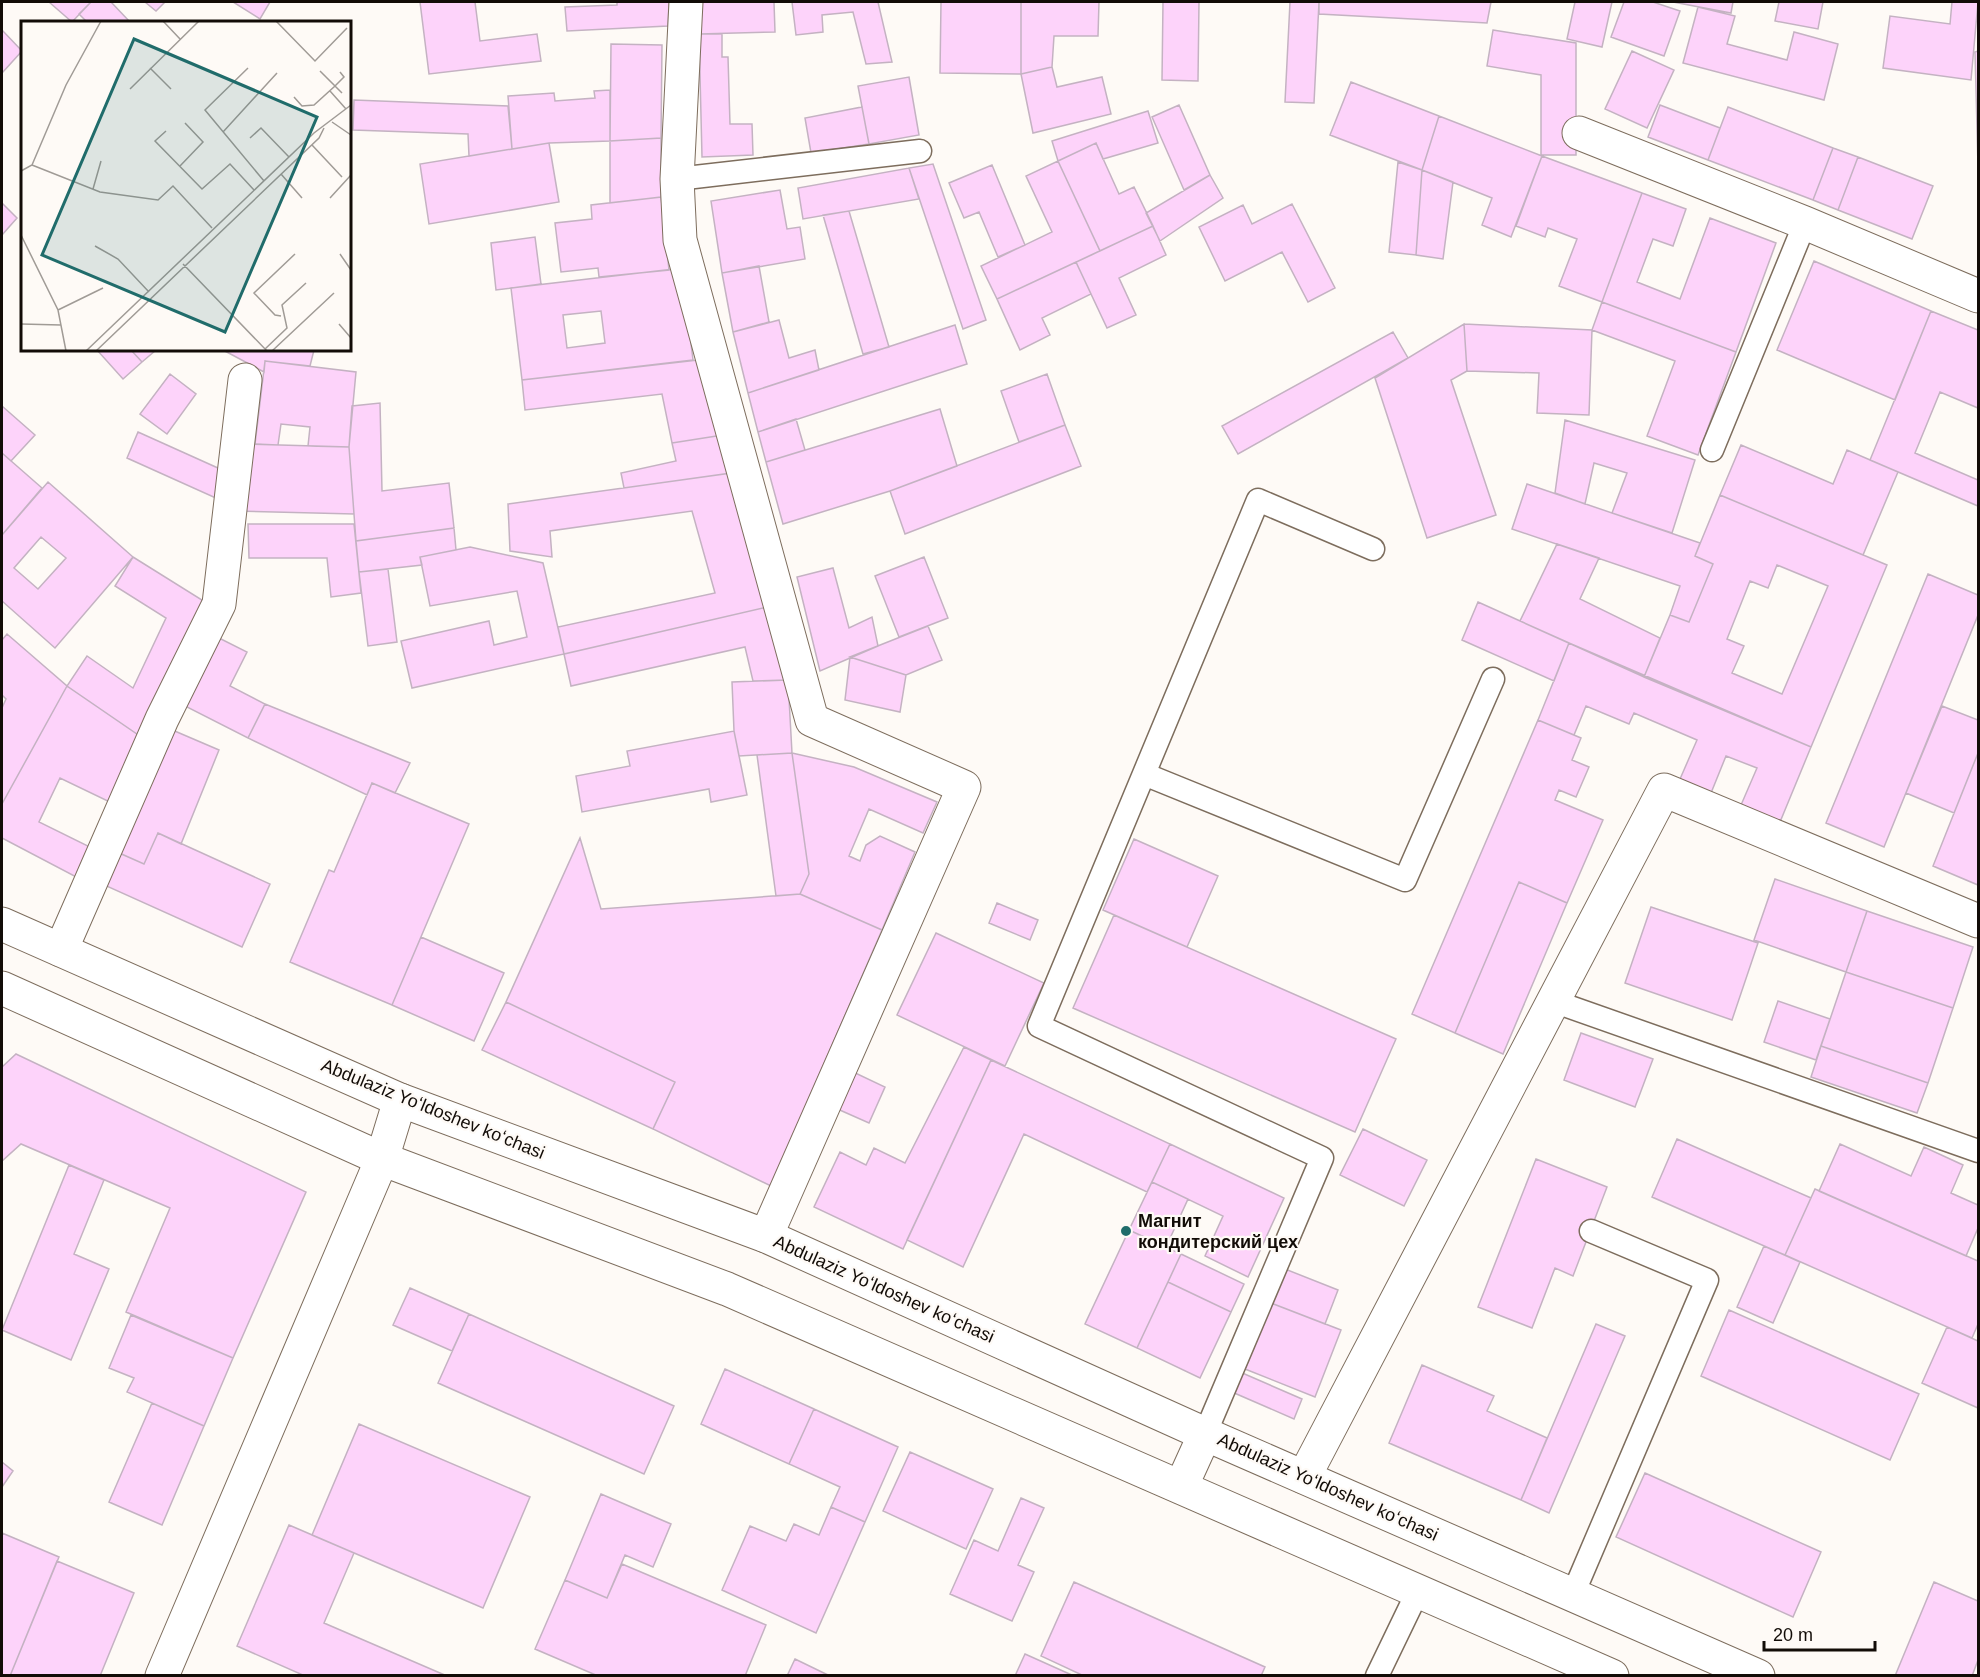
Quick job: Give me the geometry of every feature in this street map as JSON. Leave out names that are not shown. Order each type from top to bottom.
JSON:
[{"type":"street","points":[[687,2],[677,179],[680,240],[812,720],[964,787],[766,1236]]},
{"type":"street","points":[[1579,133],[1805,223],[1978,296]]},
{"type":"street","points":[[61,950],[162,719],[219,604],[245,380]]},
{"type":"street","points":[[1304,1477],[1664,790],[1978,921]]},
{"type":"street","name":"Abdulaziz Yoʻldoshev koʻchasi","points":[[2,924],[400,1100],[766,1236],[1204,1434],[1758,1676]]},
{"type":"street","points":[[2,988],[382,1160],[728,1288],[1612,1676]]},
{"type":"street","points":[[162,1676],[382,1160],[400,1100]]},
{"type":"street","points":[[1181,1487],[1204,1434]]},
{"type":"lane","points":[[677,179],[920,151]]},
{"type":"lane","points":[[1712,450],[1805,223]]},
{"type":"lane","points":[[1204,1434],[1322,1158],[1039,1026],[1258,500],[1373,549]]},
{"type":"lane","points":[[1144,774],[1405,880],[1493,679]]},
{"type":"lane","points":[[1553,1002],[1978,1152]]},
{"type":"lane","points":[[1573,1594],[1707,1280],[1591,1231]]},
{"type":"lane","points":[[1377,1676],[1418,1591]]},
{"type":"building","points":[[49,2],[91,2],[71,21]]},
{"type":"building","points":[[91,2],[111,2],[129,21],[86,21],[79,14]]},
{"type":"building","points":[[145,2],[165,2],[156,11]]},
{"type":"building","points":[[233,2],[270,2],[260,19]]},
{"type":"building","points":[[420,2],[475,2],[480,41],[537,34],[541,61],[429,74]]},
{"type":"building","points":[[617,2],[669,2],[668,26],[567,31],[565,7],[617,5]]},
{"type":"building","points":[[698,2],[774,2],[775,32],[699,34]]},
{"type":"building","points":[[792,2],[878,2],[892,62],[866,64],[853,12],[822,15],[823,32],[796,35]]},
{"type":"building","points":[[941,2],[1021,2],[1021,74],[940,73]]},
{"type":"building","points":[[1021,2],[1099,2],[1098,36],[1054,36],[1052,67],[1021,74]]},
{"type":"building","points":[[1163,2],[1199,2],[1198,81],[1162,80]]},
{"type":"building","points":[[1290,2],[1319,2],[1314,103],[1285,102]]},
{"type":"building","points":[[1319,2],[1491,2],[1487,23],[1319,14]]},
{"type":"building","points":[[1575,2],[1612,2],[1602,47],[1567,39]]},
{"type":"building","points":[[1624,2],[1653,2],[1680,11],[1664,56],[1611,37]]},
{"type":"building","points":[[1673,2],[1733,2],[1731,13]]},
{"type":"building","points":[[1779,2],[1823,2],[1818,29],[1775,21]]},
{"type":"building","points":[[1952,2],[1978,2],[1971,80],[1883,68],[1890,16],[1950,24]]},
{"type":"building","points":[[1698,7],[1735,16],[1727,44],[1787,60],[1794,32],[1838,44],[1824,100],[1683,63]]},
{"type":"building","points":[[2,30],[21,52],[2,73]]},
{"type":"building","points":[[1493,30],[1576,43],[1576,155],[1541,155],[1541,75],[1487,66]]},
{"type":"building","points":[[699,34],[722,34],[722,57],[728,57],[730,124],[752,124],[753,155],[702,157]]},
{"type":"building","points":[[611,44],[662,45],[661,138],[610,141]]},
{"type":"building","points":[[1632,51],[1674,70],[1647,128],[1605,109]]},
{"type":"building","points":[[1978,51],[1978,167],[1975,52]]},
{"type":"building","points":[[1052,67],[1057,87],[1102,77],[1111,114],[1033,133],[1021,74]]},
{"type":"building","points":[[909,77],[919,135],[869,144],[858,86]]},
{"type":"building","points":[[1351,82],[1439,116],[1422,170],[1330,135]]},
{"type":"building","points":[[610,90],[610,141],[549,143],[512,149],[508,96],[554,93],[555,101],[595,98],[594,91]]},
{"type":"building","points":[[354,100],[508,106],[512,149],[469,156],[468,134],[353,130]]},
{"type":"building","points":[[1179,105],[1210,175],[1184,190],[1152,117]]},
{"type":"building","points":[[1660,105],[1720,128],[1708,160],[1648,137]]},
{"type":"building","points":[[862,107],[869,144],[811,153],[805,118]]},
{"type":"building","points":[[1728,107],[1833,148],[1813,200],[1708,160]]},
{"type":"building","points":[[1148,111],[1158,143],[1103,159],[1096,143],[1058,161],[1052,141]]},
{"type":"building","points":[[1439,116],[1542,156],[1511,237],[1482,225],[1492,198],[1422,170]]},
{"type":"building","points":[[661,138],[661,197],[610,203],[610,141]]},
{"type":"building","points":[[549,143],[559,202],[429,224],[420,164]]},
{"type":"building","points":[[1096,143],[1119,194],[1134,187],[1153,226],[1100,251],[1058,161]]},
{"type":"building","points":[[1833,148],[1858,157],[1838,210],[1813,200]]},
{"type":"building","points":[[1542,156],[1642,193],[1602,302],[1559,286],[1577,239],[1548,228],[1545,237],[1516,226]]},
{"type":"building","points":[[1858,157],[1933,186],[1912,239],[1838,210]]},
{"type":"building","points":[[1058,161],[1100,251],[997,299],[981,266],[1052,232],[1026,176]]},
{"type":"building","points":[[1398,162],[1422,170],[1416,255],[1389,252]]},
{"type":"building","points":[[933,164],[986,320],[963,329],[909,168]]},
{"type":"building","points":[[992,165],[1025,245],[998,257],[979,212],[964,218],[949,183]]},
{"type":"building","points":[[909,168],[919,199],[803,219],[798,188]]},
{"type":"building","points":[[1422,170],[1453,182],[1443,259],[1416,255]]},
{"type":"building","points":[[1210,175],[1223,198],[1160,241],[1146,213]]},
{"type":"building","points":[[780,190],[787,229],[800,227],[805,259],[722,273],[711,201]]},
{"type":"building","points":[[1642,193],[1686,209],[1673,246],[1653,239],[1637,282],[1680,299],[1710,218],[1776,243],[1736,352],[1602,302]]},
{"type":"building","points":[[661,197],[669,270],[599,277],[598,268],[561,272],[555,223],[592,219],[591,205]]},
{"type":"building","points":[[2,203],[17,218],[2,235]]},
{"type":"building","points":[[1292,204],[1335,288],[1308,302],[1282,252],[1225,281],[1199,227],[1243,205],[1252,224]]},
{"type":"building","points":[[849,211],[889,347],[863,354],[823,215]]},
{"type":"building","points":[[1153,226],[1166,255],[1119,278],[1136,315],[1107,328],[1076,262]]},
{"type":"building","points":[[535,237],[541,284],[496,290],[491,243]]},
{"type":"building","points":[[1814,261],[1931,311],[1895,400],[1777,350]]},
{"type":"building","points":[[1076,262],[1091,294],[1042,318],[1050,335],[1020,350],[997,299]]},
{"type":"building","points":[[759,266],[769,322],[733,332],[722,273]]},
{"type":"building","points":[[682,268],[693,360],[522,380],[511,288]],"holes":[[[601,311],[605,343],[567,348],[563,315]]]},
{"type":"building","points":[[1602,302],[1736,352],[1698,455],[1647,436],[1675,361],[1592,330]]},
{"type":"building","points":[[1931,311],[1978,330],[1978,408],[1940,392],[1915,453],[1978,480],[1978,506],[1870,460]]},
{"type":"building","points":[[779,320],[789,358],[815,350],[819,370],[748,393],[733,332]]},
{"type":"building","points":[[1464,324],[1467,371],[1451,380],[1496,515],[1427,538],[1375,378]]},
{"type":"building","points":[[1464,324],[1592,330],[1589,415],[1537,413],[1539,373],[1467,371]]},
{"type":"building","points":[[955,325],[967,364],[758,432],[748,393]]},
{"type":"building","points":[[1393,332],[1408,358],[1238,454],[1222,426]]},
{"type":"building","points":[[98,351],[132,351],[142,362],[123,379]]},
{"type":"building","points":[[132,351],[155,351],[142,362]]},
{"type":"building","points":[[225,351],[314,351],[310,366],[265,361],[264,372]]},
{"type":"building","points":[[707,359],[723,435],[672,443],[662,394],[525,410],[522,380]]},
{"type":"building","points":[[265,361],[356,372],[349,447],[308,446],[310,427],[281,424],[278,445],[255,444]]},
{"type":"building","points":[[170,374],[196,394],[167,434],[140,414]]},
{"type":"building","points":[[1047,374],[1065,425],[1019,442],[1001,391]]},
{"type":"building","points":[[380,403],[382,491],[449,483],[454,528],[356,541],[349,447],[352,406]]},
{"type":"building","points":[[2,406],[35,435],[11,461],[2,453]]},
{"type":"building","points":[[940,409],[957,466],[890,491],[783,524],[766,462]]},
{"type":"building","points":[[796,419],[805,450],[766,462],[758,432]]},
{"type":"building","points":[[1565,420],[1695,460],[1672,533],[1612,513],[1627,473],[1594,463],[1585,504],[1555,493]]},
{"type":"building","points":[[1065,425],[1081,466],[905,534],[890,491]]},
{"type":"building","points":[[138,432],[229,473],[218,499],[127,458]]},
{"type":"building","points":[[723,435],[731,473],[624,488],[621,473],[676,461],[672,443]]},
{"type":"building","points":[[245,444],[349,447],[354,514],[236,511]]},
{"type":"building","points":[[1741,445],[1833,484],[1847,450],[1898,472],[1863,555],[1720,495]]},
{"type":"building","points":[[2,453],[42,488],[2,535]]},
{"type":"building","points":[[731,473],[772,606],[564,654],[558,627],[715,593],[692,511],[550,531],[552,557],[510,551],[508,504]]},
{"type":"building","points":[[48,482],[133,557],[55,648],[2,601],[2,535]],"holes":[[[41,537],[66,558],[38,589],[14,568]]]},
{"type":"building","points":[[1527,484],[1700,543],[1695,556],[1713,564],[1689,622],[1670,615],[1680,586],[1512,529]]},
{"type":"building","points":[[1720,495],[1887,565],[1811,747],[1644,677],[1670,615],[1689,622],[1713,564],[1695,556]],"holes":[[[1777,565],[1828,586],[1782,694],[1732,673],[1744,646],[1727,639],[1750,581],[1768,588]]]},
{"type":"building","points":[[248,524],[354,524],[361,593],[331,597],[327,558],[249,558]]},
{"type":"building","points":[[454,528],[456,550],[420,557],[422,565],[359,572],[356,541]]},
{"type":"building","points":[[1557,544],[1599,558],[1580,599],[1660,638],[1644,677],[1520,621]]},
{"type":"building","points":[[470,547],[543,563],[564,654],[412,688],[401,641],[489,621],[494,645],[527,637],[517,591],[430,606],[420,557]]},
{"type":"building","points":[[133,557],[210,605],[147,741],[67,686],[87,656],[133,688],[166,618],[115,586]]},
{"type":"building","points":[[924,557],[948,618],[899,637],[875,576]]},
{"type":"building","points":[[833,568],[849,628],[872,617],[878,646],[820,671],[797,577]]},
{"type":"building","points":[[388,569],[397,642],[368,646],[359,572]]},
{"type":"building","points":[[1928,574],[1978,595],[1978,615],[1884,847],[1826,823]]},
{"type":"building","points":[[1478,602],[1569,643],[1554,681],[1462,640]]},
{"type":"building","points":[[772,606],[788,680],[753,681],[745,647],[571,686],[564,654]]},
{"type":"building","points":[[928,626],[942,660],[906,675],[850,657]]},
{"type":"building","points":[[7,634],[67,686],[2,804],[2,708],[6,699],[2,695],[2,640]]},
{"type":"building","points":[[217,637],[247,652],[230,686],[265,704],[248,738],[183,705]]},
{"type":"building","points":[[1569,643],[1811,747],[1780,822],[1741,805],[1757,768],[1726,756],[1711,793],[1680,779],[1697,740],[1634,713],[1629,724],[1586,706],[1574,735],[1538,720]]},
{"type":"building","points":[[850,657],[906,675],[900,712],[845,700]]},
{"type":"building","points":[[788,680],[792,753],[739,756],[734,731],[732,682]]},
{"type":"building","points":[[67,686],[147,741],[116,805],[60,778],[39,822],[94,849],[80,879],[2,838],[2,804]]},
{"type":"building","points":[[265,704],[410,763],[395,793],[372,783],[367,795],[248,738]]},
{"type":"building","points":[[1942,706],[1978,720],[1978,753],[1954,813],[1906,793]]},
{"type":"building","points":[[1538,720],[1581,738],[1572,760],[1589,767],[1576,797],[1559,790],[1555,800],[1603,820],[1567,903],[1519,882],[1455,1033],[1412,1014]]},
{"type":"building","points":[[170,729],[219,750],[181,844],[158,833],[144,864],[117,852]]},
{"type":"building","points":[[734,731],[747,795],[711,802],[709,789],[582,812],[576,776],[630,766],[627,751]]},
{"type":"building","points":[[792,753],[809,874],[800,894],[776,896],[757,755]]},
{"type":"building","points":[[792,753],[854,767],[937,802],[923,833],[869,809],[849,856],[860,861],[866,845],[880,836],[915,852],[882,930],[800,894],[809,874]]},
{"type":"building","points":[[1978,753],[1978,885],[1933,866]]},
{"type":"building","points":[[372,783],[469,824],[392,1005],[290,962],[329,870],[334,872]]},
{"type":"building","points":[[158,833],[270,884],[242,947],[102,884],[117,852],[144,864]]},
{"type":"building","points":[[580,838],[601,909],[800,894],[882,930],[771,1186],[653,1129],[675,1082],[506,1002]]},
{"type":"building","points":[[1134,839],[1218,876],[1187,947],[1103,910]]},
{"type":"building","points":[[1775,879],[1867,911],[1846,972],[1754,940]]},
{"type":"building","points":[[1519,882],[1567,903],[1503,1054],[1455,1033]]},
{"type":"building","points":[[997,903],[1038,920],[1030,940],[989,923]]},
{"type":"building","points":[[1651,907],[1758,943],[1732,1020],[1625,983]]},
{"type":"building","points":[[1867,911],[1973,947],[1953,1008],[1846,972]]},
{"type":"building","points":[[1114,915],[1396,1039],[1355,1132],[1073,1008]]},
{"type":"building","points":[[936,933],[1044,983],[1005,1066],[897,1015]]},
{"type":"building","points":[[421,937],[504,973],[474,1041],[392,1005]]},
{"type":"building","points":[[1846,972],[1953,1008],[1928,1083],[1821,1046]]},
{"type":"building","points":[[1778,1001],[1830,1019],[1816,1060],[1764,1042]]},
{"type":"building","points":[[506,1002],[675,1082],[653,1129],[482,1050]]},
{"type":"building","points":[[1581,1033],[1653,1059],[1635,1107],[1564,1080]]},
{"type":"building","points":[[1821,1046],[1928,1083],[1917,1113],[1811,1077]]},
{"type":"building","points":[[964,1047],[991,1060],[903,1249],[814,1207],[840,1152],[866,1165],[874,1148],[905,1163]]},
{"type":"building","points":[[16,1054],[306,1192],[233,1358],[126,1312],[170,1208],[21,1144],[2,1161],[2,1067]]},
{"type":"building","points":[[991,1060],[1170,1144],[1147,1192],[1024,1134],[963,1267],[907,1240]]},
{"type":"building","points":[[849,1070],[885,1087],[869,1123],[833,1107]]},
{"type":"building","points":[[1363,1129],[1427,1160],[1404,1206],[1340,1175]]},
{"type":"building","points":[[1677,1139],[1811,1198],[1785,1255],[1652,1197]]},
{"type":"building","points":[[1170,1144],[1284,1198],[1248,1277],[1205,1256],[1223,1216],[1152,1182]]},
{"type":"building","points":[[1840,1144],[1911,1176],[1924,1147],[1963,1165],[1951,1193],[1978,1205],[1978,1228],[1966,1256],[1819,1191]]},
{"type":"building","points":[[1536,1159],[1607,1187],[1573,1276],[1555,1268],[1532,1328],[1478,1307]]},
{"type":"building","points":[[69,1165],[104,1180],[74,1254],[109,1269],[71,1360],[2,1330]]},
{"type":"building","points":[[1152,1182],[1188,1199],[1166,1247],[1129,1230]]},
{"type":"building","points":[[1815,1189],[1978,1261],[1978,1324],[1972,1338],[1785,1255]]},
{"type":"building","points":[[1129,1230],[1181,1254],[1137,1348],[1085,1324]]},
{"type":"building","points":[[1764,1246],[1800,1262],[1773,1323],[1737,1307]]},
{"type":"building","points":[[1181,1254],[1244,1284],[1231,1312],[1168,1282]]},
{"type":"building","points":[[1285,1269],[1338,1290],[1325,1324],[1271,1303]]},
{"type":"building","points":[[1168,1282],[1231,1312],[1200,1378],[1137,1348]]},
{"type":"building","points":[[410,1288],[469,1314],[452,1351],[393,1325]]},
{"type":"building","points":[[1271,1303],[1341,1330],[1315,1397],[1245,1369]]},
{"type":"building","points":[[1729,1310],[1919,1394],[1890,1460],[1701,1376]]},
{"type":"building","points":[[469,1314],[674,1406],[644,1474],[438,1383]]},
{"type":"building","points":[[131,1315],[233,1358],[204,1426],[127,1392],[134,1378],[109,1368]]},
{"type":"building","points":[[1596,1324],[1625,1336],[1549,1513],[1521,1500]]},
{"type":"building","points":[[1947,1327],[1978,1341],[1978,1408],[1922,1383]]},
{"type":"building","points":[[1422,1365],[1494,1396],[1487,1411],[1547,1438],[1521,1500],[1389,1443]]},
{"type":"building","points":[[725,1369],[814,1409],[789,1464],[701,1424]]},
{"type":"building","points":[[1240,1372],[1302,1399],[1294,1419],[1232,1392]]},
{"type":"building","points":[[152,1403],[204,1426],[162,1525],[109,1502]]},
{"type":"building","points":[[814,1409],[898,1447],[865,1522],[831,1507],[840,1487],[789,1464]]},
{"type":"building","points":[[359,1424],[530,1497],[483,1608],[312,1535]]},
{"type":"building","points":[[910,1452],[993,1489],[966,1549],[883,1511]]},
{"type":"building","points":[[2,1462],[13,1471],[2,1487]]},
{"type":"building","points":[[1645,1473],[1821,1552],[1793,1617],[1616,1537]]},
{"type":"building","points":[[601,1494],[671,1524],[653,1567],[625,1555],[607,1598],[565,1580]]},
{"type":"building","points":[[1021,1498],[1044,1508],[1018,1565],[1034,1572],[1012,1621],[950,1594],[974,1540],[998,1551]]},
{"type":"building","points":[[831,1507],[865,1522],[816,1633],[722,1590],[750,1526],[786,1541],[794,1524],[819,1535]]},
{"type":"building","points":[[289,1525],[354,1553],[324,1623],[447,1676],[305,1676],[237,1646]]},
{"type":"building","points":[[2,1533],[59,1557],[10,1676],[2,1676]]},
{"type":"building","points":[[57,1561],[134,1593],[100,1676],[10,1676]]},
{"type":"building","points":[[622,1564],[766,1625],[745,1676],[598,1676],[535,1649],[565,1580],[607,1598]]},
{"type":"building","points":[[1074,1582],[1265,1667],[1261,1676],[1084,1676],[1041,1656]]},
{"type":"building","points":[[1934,1582],[1978,1601],[1978,1660],[1972,1676],[1895,1676]]},
{"type":"building","points":[[1025,1654],[1074,1676],[1015,1676]]},
{"type":"building","points":[[795,1659],[830,1676],[787,1676]]},
{"type":"place","name":"Магнит кондитерский цех","points":[[1126,1231]]}]
